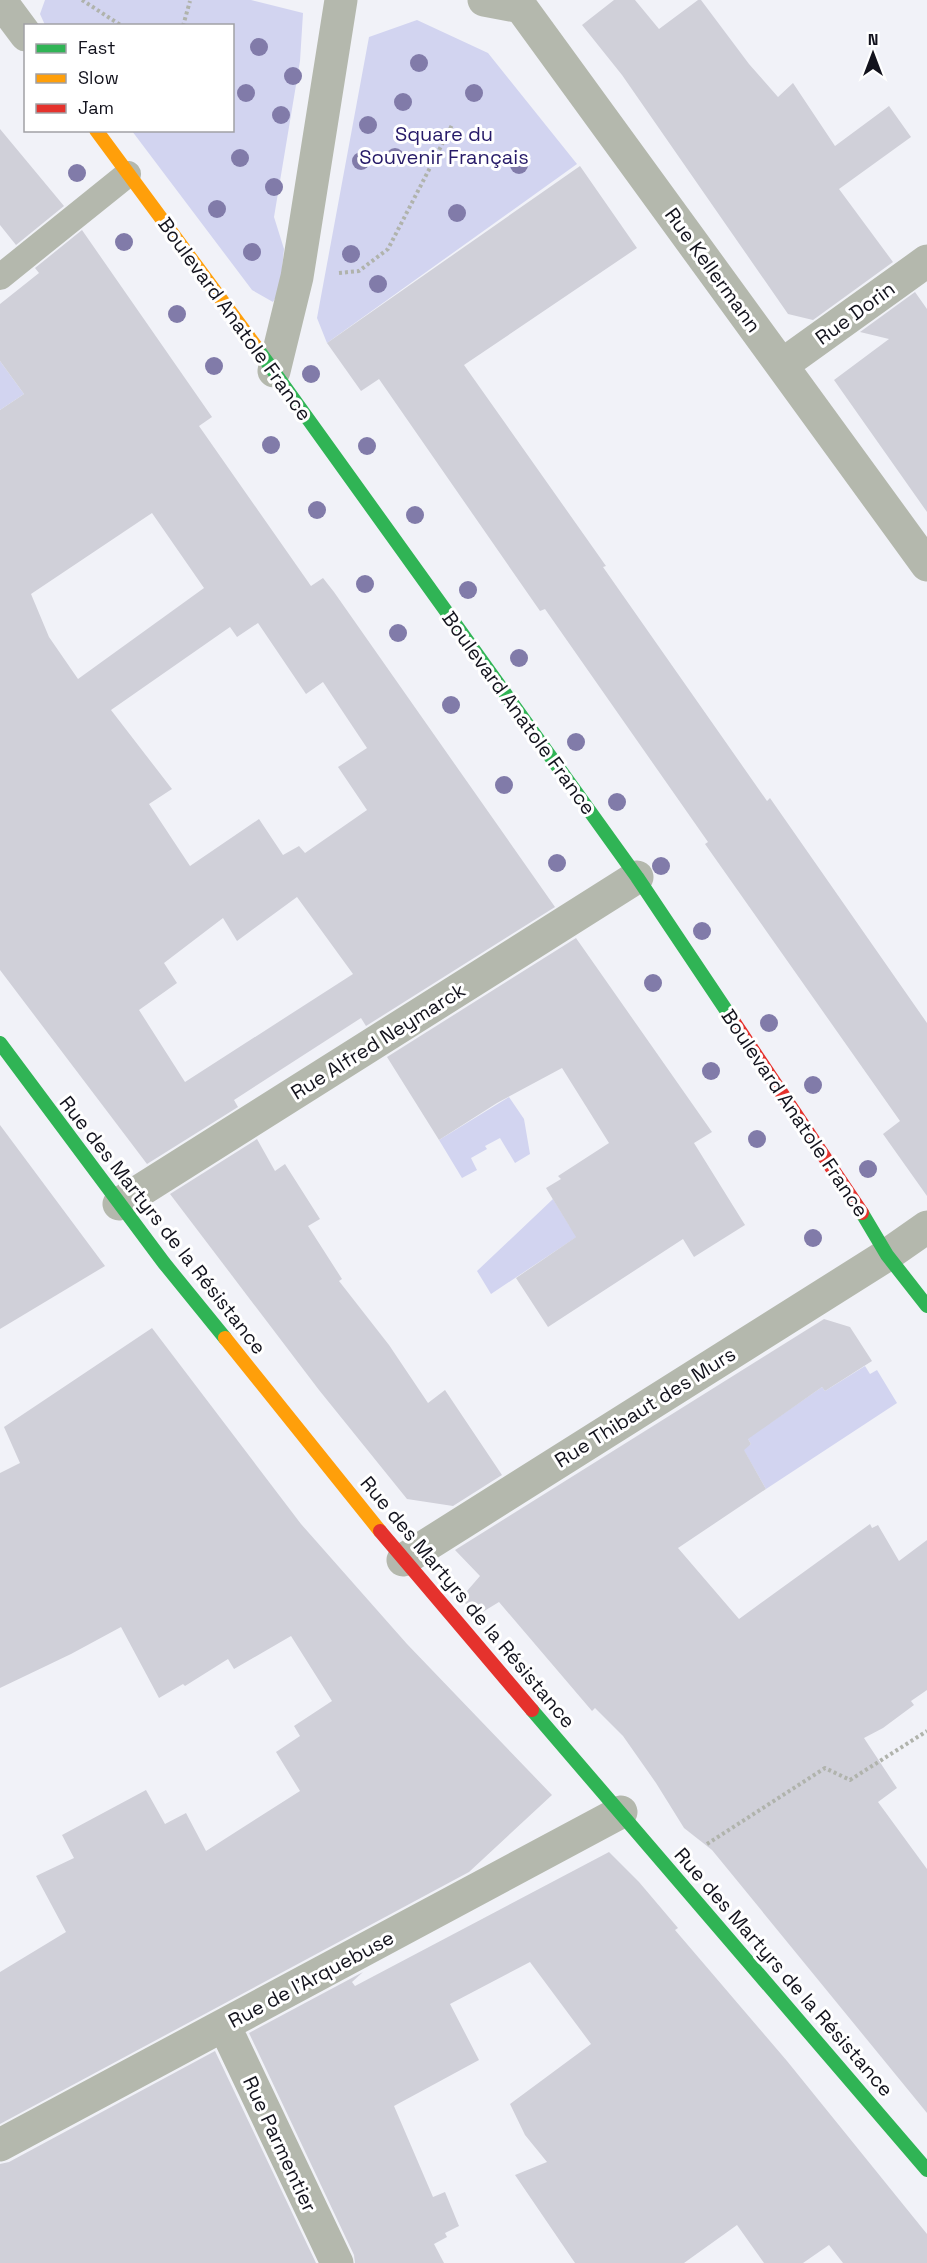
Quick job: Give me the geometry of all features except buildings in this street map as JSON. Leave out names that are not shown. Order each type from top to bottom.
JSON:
[{"type":"street","points":[[0,0],[24,32]]},
{"type":"street","points":[[274,371],[297,277],[341,0]]},
{"type":"street","name":"Rue Kellermann","points":[[484,0],[521,7],[927,565]]},
{"type":"street","name":"Boulevard Anatole France","points":[[97,132],[274,371],[637,877],[862,1213],[887,1256],[927,1306]]},
{"type":"street","name":"Rue Dorin","points":[[782,365],[927,261]]},
{"type":"street","name":"Rue Alfred Neymarck","points":[[119,1204],[637,877]]},
{"type":"street","name":"Rue des Martyrs de la Résistance","points":[[0,1043],[164,1263],[403,1560],[927,2170]]},
{"type":"street","name":"Rue Thibaut des Murs","points":[[403,1560],[887,1256],[927,1227]]},
{"type":"street","name":"Rue de l'Arquebuse","points":[[0,2145],[621,1812]]},
{"type":"street","name":"Rue Parmentier","points":[[224,2025],[337,2263]]},
{"type":"lane","points":[[0,277],[128,174]]},
{"type":"path","points":[[81,0],[119,24]]},
{"type":"path","points":[[184,24],[190,1]]},
{"type":"path","points":[[297,277],[359,271],[388,249],[452,125]]},
{"type":"path","points":[[707,1844],[825,1768],[850,1780],[927,1731]]},
{"type":"green space","points":[[45,0],[251,0],[303,13],[300,61],[274,217],[284,249],[280,290],[273,302],[252,290],[133,132],[234,132],[234,24],[45,24],[40,14]]},
{"type":"green space","name":"Square du Souvenir Français","points":[[417,20],[488,53],[577,164],[327,343],[317,318],[369,37]]},
{"type":"green space","points":[[0,361],[24,394],[0,410]]},
{"type":"green space","points":[[509,1097],[524,1119],[530,1154],[515,1163],[500,1138],[485,1146],[487,1149],[471,1158],[477,1170],[462,1178],[439,1140]]},
{"type":"green space","points":[[553,1199],[569,1225],[581,1234],[491,1294],[477,1271]]},
{"type":"green space","points":[[865,1366],[870,1374],[877,1370],[897,1403],[766,1489],[743,1449],[751,1444],[741,1428],[770,1423],[822,1387],[825,1391]]},
{"type":"traffic: fast","points":[[257,348],[637,877],[732,1019]]},
{"type":"traffic: fast","points":[[0,1043],[164,1263],[225,1338]]},
{"type":"traffic: fast","points":[[862,1213],[887,1255],[927,1306]]},
{"type":"traffic: fast","points":[[532,1710],[927,2170]]},
{"type":"traffic: slow","points":[[97,132],[257,348]]},
{"type":"traffic: slow","points":[[225,1338],[380,1531]]},
{"type":"traffic: jam","points":[[732,1019],[862,1213]]},
{"type":"traffic: jam","points":[[380,1531],[532,1710]]}]
